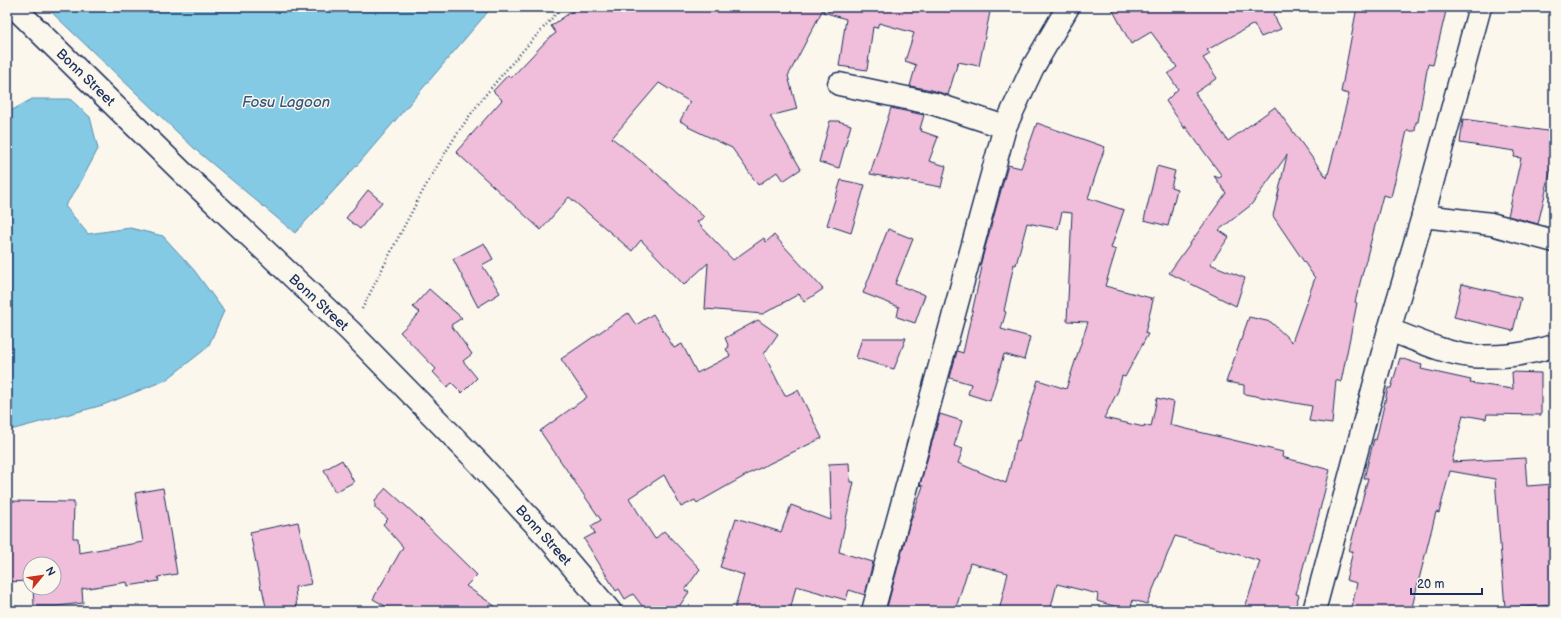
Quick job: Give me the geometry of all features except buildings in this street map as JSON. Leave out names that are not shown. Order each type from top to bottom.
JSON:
[{"type":"street","name":"Bonn Street","points":[[14,7],[181,171],[350,331],[497,483],[549,539],[610,611]]},
{"type":"street","points":[[873,611],[1005,127],[1032,69],[1068,7]]},
{"type":"street","points":[[1314,611],[1389,330],[1423,216],[1480,7]]},
{"type":"street","points":[[839,84],[934,104],[1005,127]]},
{"type":"street","points":[[1423,216],[1491,224],[1554,241]]},
{"type":"street","points":[[1389,330],[1442,349],[1470,356],[1502,356],[1540,351],[1554,346]]},
{"type":"path","points":[[350,331],[435,168],[468,118],[503,74],[562,7]]},
{"type":"water","name":"Fosu Lagoon","points":[[46,7],[492,7],[359,163],[295,233],[197,151]]},
{"type":"water","points":[[32,99],[70,99],[90,117],[98,149],[78,187],[65,206],[88,234],[130,228],[163,236],[194,270],[224,311],[208,347],[166,380],[103,405],[7,431],[7,113]]}]
